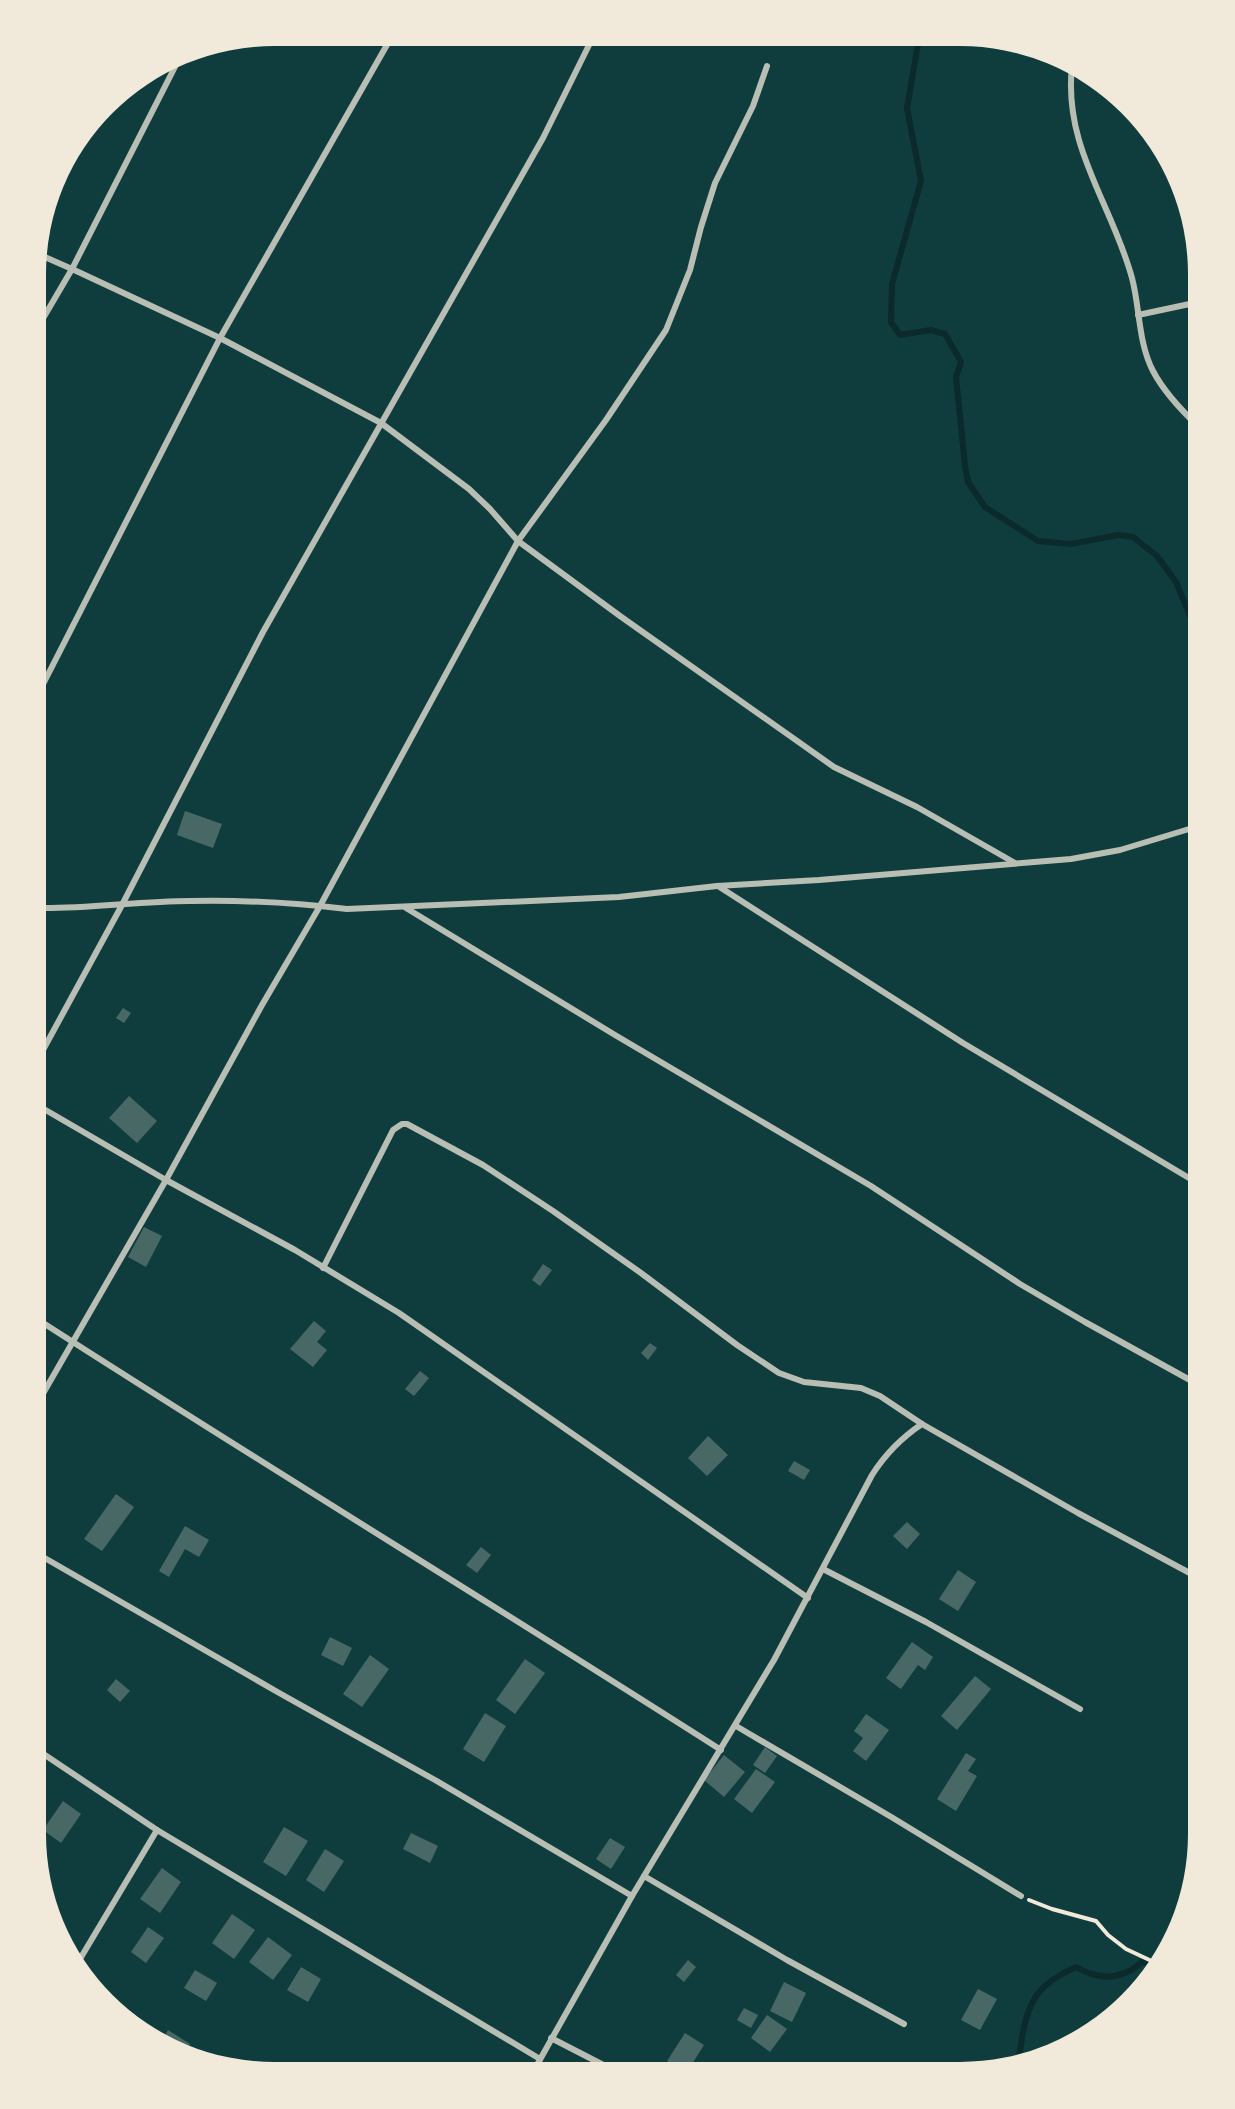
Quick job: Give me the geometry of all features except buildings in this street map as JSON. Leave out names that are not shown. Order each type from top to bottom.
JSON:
[{"type":"street","points":[[46,680],[220,339],[386,46]]},
{"type":"street","points":[[46,1044],[122,904],[263,632],[543,138],[589,46]]},
{"type":"street","points":[[46,1388],[320,906],[518,541],[606,420],[666,330],[690,270],[700,227],[715,183],[758,94],[766,66]]},
{"type":"street","points":[[46,313],[72,269],[173,70]]},
{"type":"street","points":[[1072,76],[1071,103],[1075,132],[1132,279],[1146,356],[1153,371],[1188,415]]},
{"type":"street","points":[[47,258],[220,339],[381,423],[469,489],[518,541],[834,767],[917,807],[1015,863]]},
{"type":"street","points":[[1138,315],[1188,304]]},
{"type":"street","points":[[46,908],[190,901],[347,909],[406,908],[619,897],[717,886],[1071,859],[1120,850],[1188,829]]},
{"type":"street","points":[[717,886],[963,1042],[1188,1177]]},
{"type":"street","points":[[406,908],[871,1186],[1020,1284],[1188,1379]]},
{"type":"street","points":[[46,1110],[166,1180],[295,1250],[399,1313],[808,1598]]},
{"type":"street","points":[[323,1268],[393,1130],[402,1124],[407,1124],[483,1165],[553,1211],[779,1373],[804,1382],[861,1388],[880,1396],[922,1424],[1188,1573]]},
{"type":"street","points":[[46,1325],[721,1750]]},
{"type":"street","points":[[538,2062],[632,1896],[736,1726],[880,1463],[903,1437],[922,1424]]},
{"type":"street","points":[[46,1558],[280,1694],[435,1780],[632,1896]]},
{"type":"street","points":[[823,1569],[926,1622],[1080,1709]]},
{"type":"street","points":[[736,1726],[1021,1896]]},
{"type":"street","points":[[46,1756],[157,1830],[540,2059]]},
{"type":"street","points":[[82,1956],[157,1830]]},
{"type":"street","points":[[644,1876],[787,1960],[904,2024]]},
{"type":"street","points":[[551,2038],[598,2062]]},
{"type":"path","points":[[1021,1896],[1052,1909],[1096,1921],[1108,1935],[1126,1949],[1150,1960]]},
{"type":"waterway","points":[[918,46],[907,108],[921,181],[892,284],[891,322],[900,335],[931,330],[945,334],[961,362],[956,377],[965,466],[968,482],[985,507],[1038,541],[1071,544],[1118,535],[1133,537],[1157,556],[1176,582],[1188,611]]},
{"type":"waterway","points":[[1020,2055],[1025,2024],[1032,2003],[1053,1979],[1076,1967],[1094,1975],[1110,1976],[1127,1972],[1142,1962],[1149,1963]]}]
